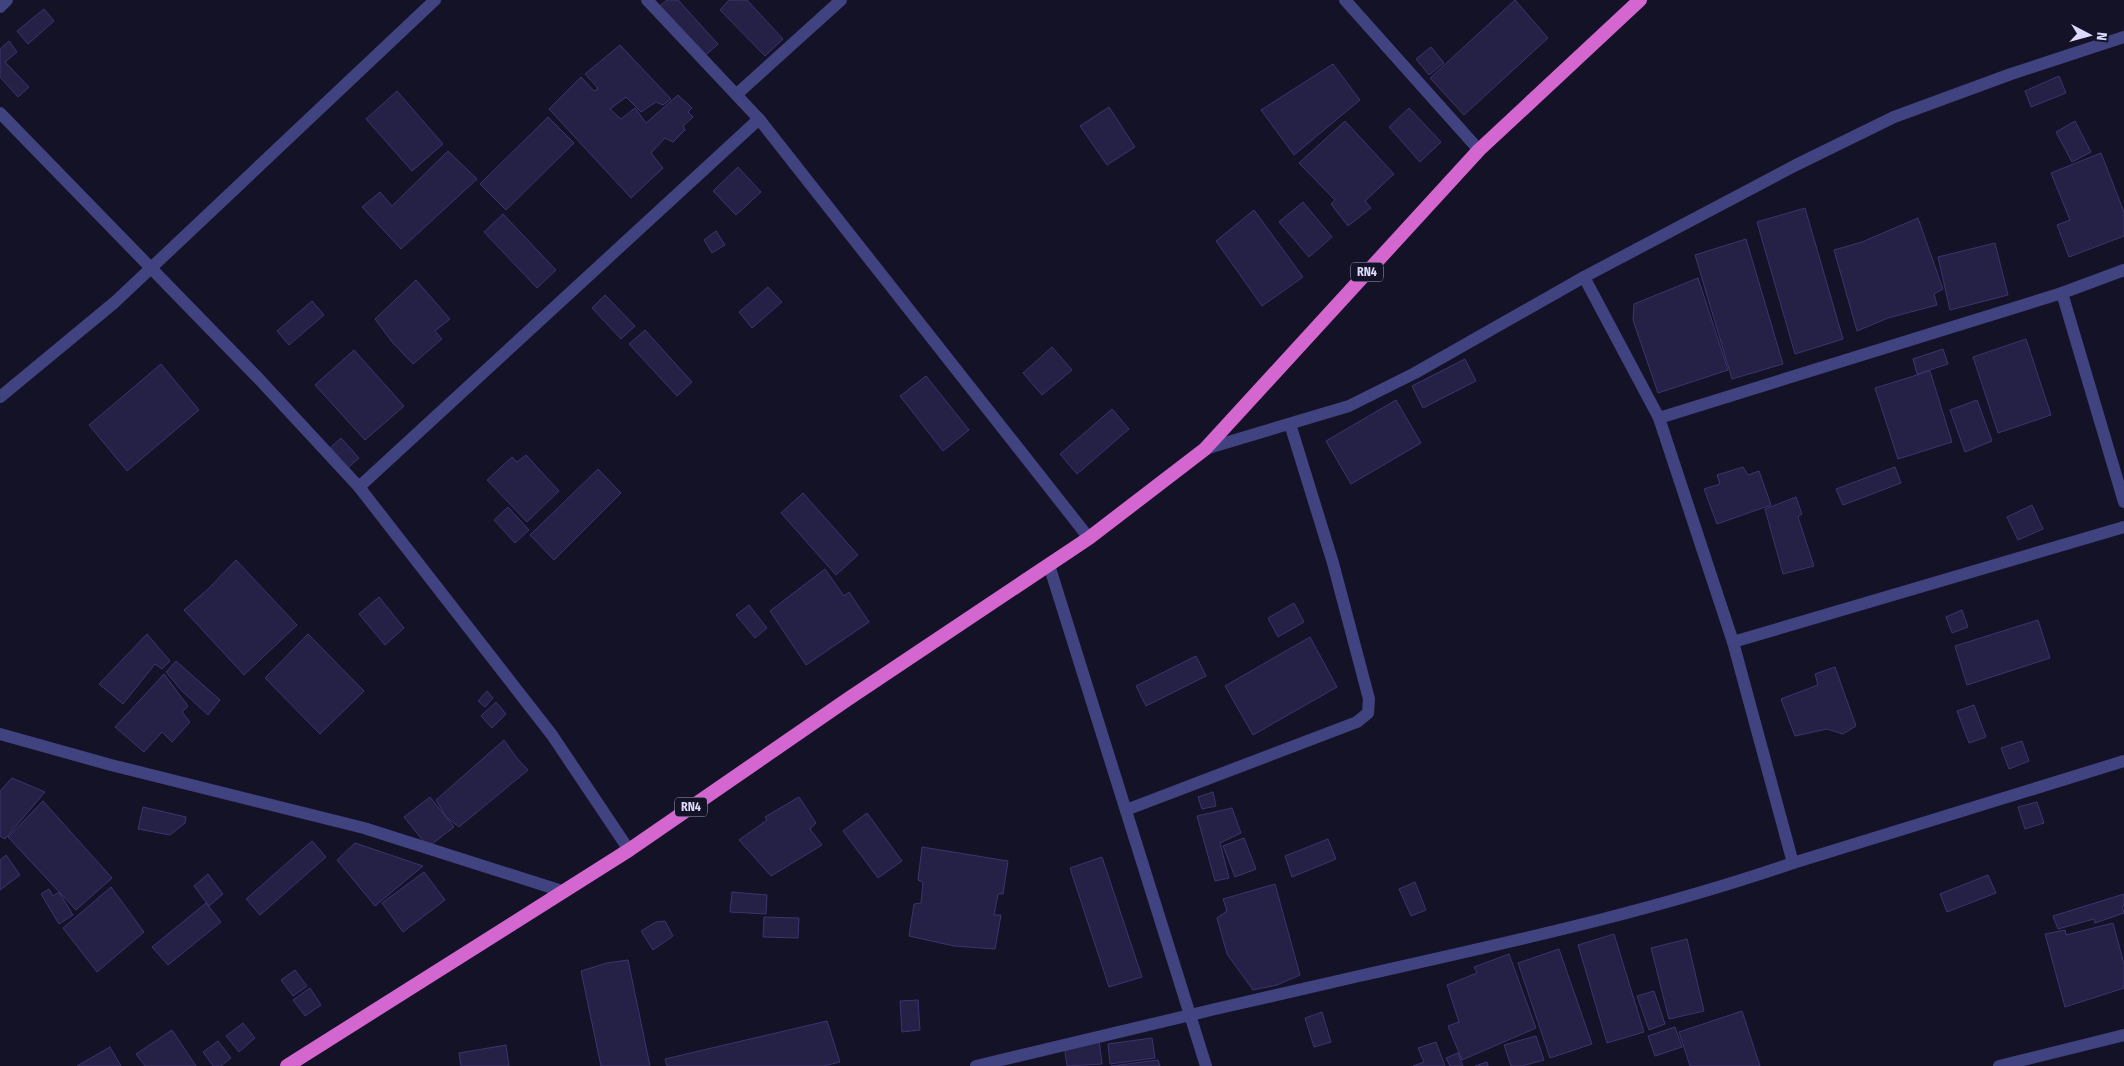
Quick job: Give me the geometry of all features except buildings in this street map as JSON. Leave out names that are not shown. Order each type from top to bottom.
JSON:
[{"type":"highway","name":"RN4","points":[[287,1066],[628,850],[848,699],[1089,538],[1205,450],[1479,150],[1640,0]]},
{"type":"street","points":[[0,6],[7,0]]},
{"type":"street","points":[[0,398],[115,302],[435,0]]},
{"type":"street","points":[[647,0],[759,119],[1089,538]]},
{"type":"street","points":[[737,94],[841,0]]},
{"type":"street","points":[[1345,0],[1479,150]]},
{"type":"street","points":[[1205,450],[1349,406],[1415,373],[1584,277],[1796,165],[1894,117],[2011,74],[2124,37]]},
{"type":"street","points":[[0,112],[258,379],[359,487],[552,735],[628,850]]},
{"type":"street","points":[[359,487],[759,119]]},
{"type":"street","points":[[1659,418],[2062,293],[2124,270]]},
{"type":"street","points":[[1584,277],[1659,418],[1733,642],[1793,863]]},
{"type":"street","points":[[2062,293],[2124,502]]},
{"type":"street","points":[[1126,810],[1357,722],[1368,714],[1369,699],[1332,563],[1290,424]]},
{"type":"street","points":[[1733,642],[2124,527]]},
{"type":"street","points":[[1049,565],[1206,1066]]},
{"type":"street","points":[[0,734],[111,765],[364,828],[562,891]]},
{"type":"street","points":[[976,1066],[1190,1014],[1549,933],[1717,888],[2124,761]]},
{"type":"street","points":[[2000,1066],[2124,1035]]}]
